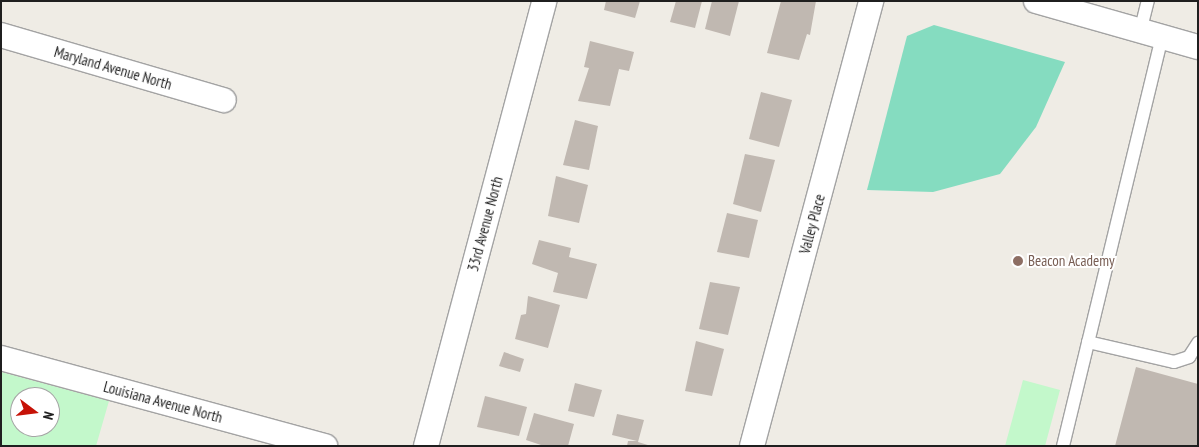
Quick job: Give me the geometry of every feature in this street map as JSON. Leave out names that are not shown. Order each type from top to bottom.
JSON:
[{"type":"street","name":"33rd Avenue North","points":[[426,446],[544,1]]},
{"type":"street","name":"Valley Place","points":[[752,446],[871,1]]},
{"type":"street","points":[[1036,1],[1198,47]]},
{"type":"street","name":"Maryland Avenue North","points":[[1,35],[224,100]]},
{"type":"street","name":"Louisiana Avenue North","points":[[1,358],[325,446]]},
{"type":"lane","points":[[1140,32],[1148,1]]},
{"type":"lane","points":[[1063,446],[1162,38]]},
{"type":"lane","points":[[1088,342],[1174,362],[1189,357],[1198,343]]},
{"type":"green space","points":[[934,25],[1065,62],[1036,127],[1000,174],[933,192],[867,190],[907,36]]},
{"type":"green space","points":[[1,372],[57,387],[10,387],[10,437],[60,437],[60,388],[109,401],[96,446],[1,446]]},
{"type":"green space","points":[[1023,380],[1060,390],[1045,446],[1005,446]]},
{"type":"building","points":[[606,1],[640,1],[635,18],[604,10]]},
{"type":"building","points":[[676,1],[702,1],[695,28],[670,22]]},
{"type":"building","points":[[712,1],[739,1],[730,36],[705,29]]},
{"type":"building","points":[[781,1],[816,1],[810,35],[807,34],[799,60],[767,53]]},
{"type":"building","points":[[590,41],[634,52],[629,71],[619,69],[610,106],[578,101],[589,68],[584,67]]},
{"type":"building","points":[[761,92],[792,100],[779,147],[749,139]]},
{"type":"building","points":[[575,120],[598,126],[589,170],[563,165]]},
{"type":"building","points":[[745,154],[775,160],[761,212],[733,204]]},
{"type":"building","points":[[556,176],[588,185],[579,223],[548,216]]},
{"type":"building","points":[[727,213],[758,220],[749,258],[717,252]]},
{"type":"building","points":[[539,240],[571,248],[569,257],[597,264],[587,299],[553,292],[558,273],[532,264]]},
{"type":"building","points":[[710,282],[740,287],[728,335],[699,329]]},
{"type":"building","points":[[528,296],[560,305],[548,348],[515,339],[521,315],[526,314]]},
{"type":"building","points":[[696,341],[724,349],[712,396],[685,391]]},
{"type":"building","points":[[504,352],[524,359],[520,372],[499,366]]},
{"type":"building","points":[[1136,367],[1198,384],[1198,446],[1115,446]]},
{"type":"building","points":[[575,383],[602,390],[594,417],[568,411]]},
{"type":"building","points":[[485,396],[527,407],[519,436],[477,427]]},
{"type":"building","points":[[534,413],[574,424],[568,446],[544,446],[526,440]]},
{"type":"building","points":[[617,414],[644,420],[638,442],[651,446],[627,446],[628,441],[637,441],[612,435]]},
{"type":"place","name":"Beacon Academy","points":[[1018,261]]}]
